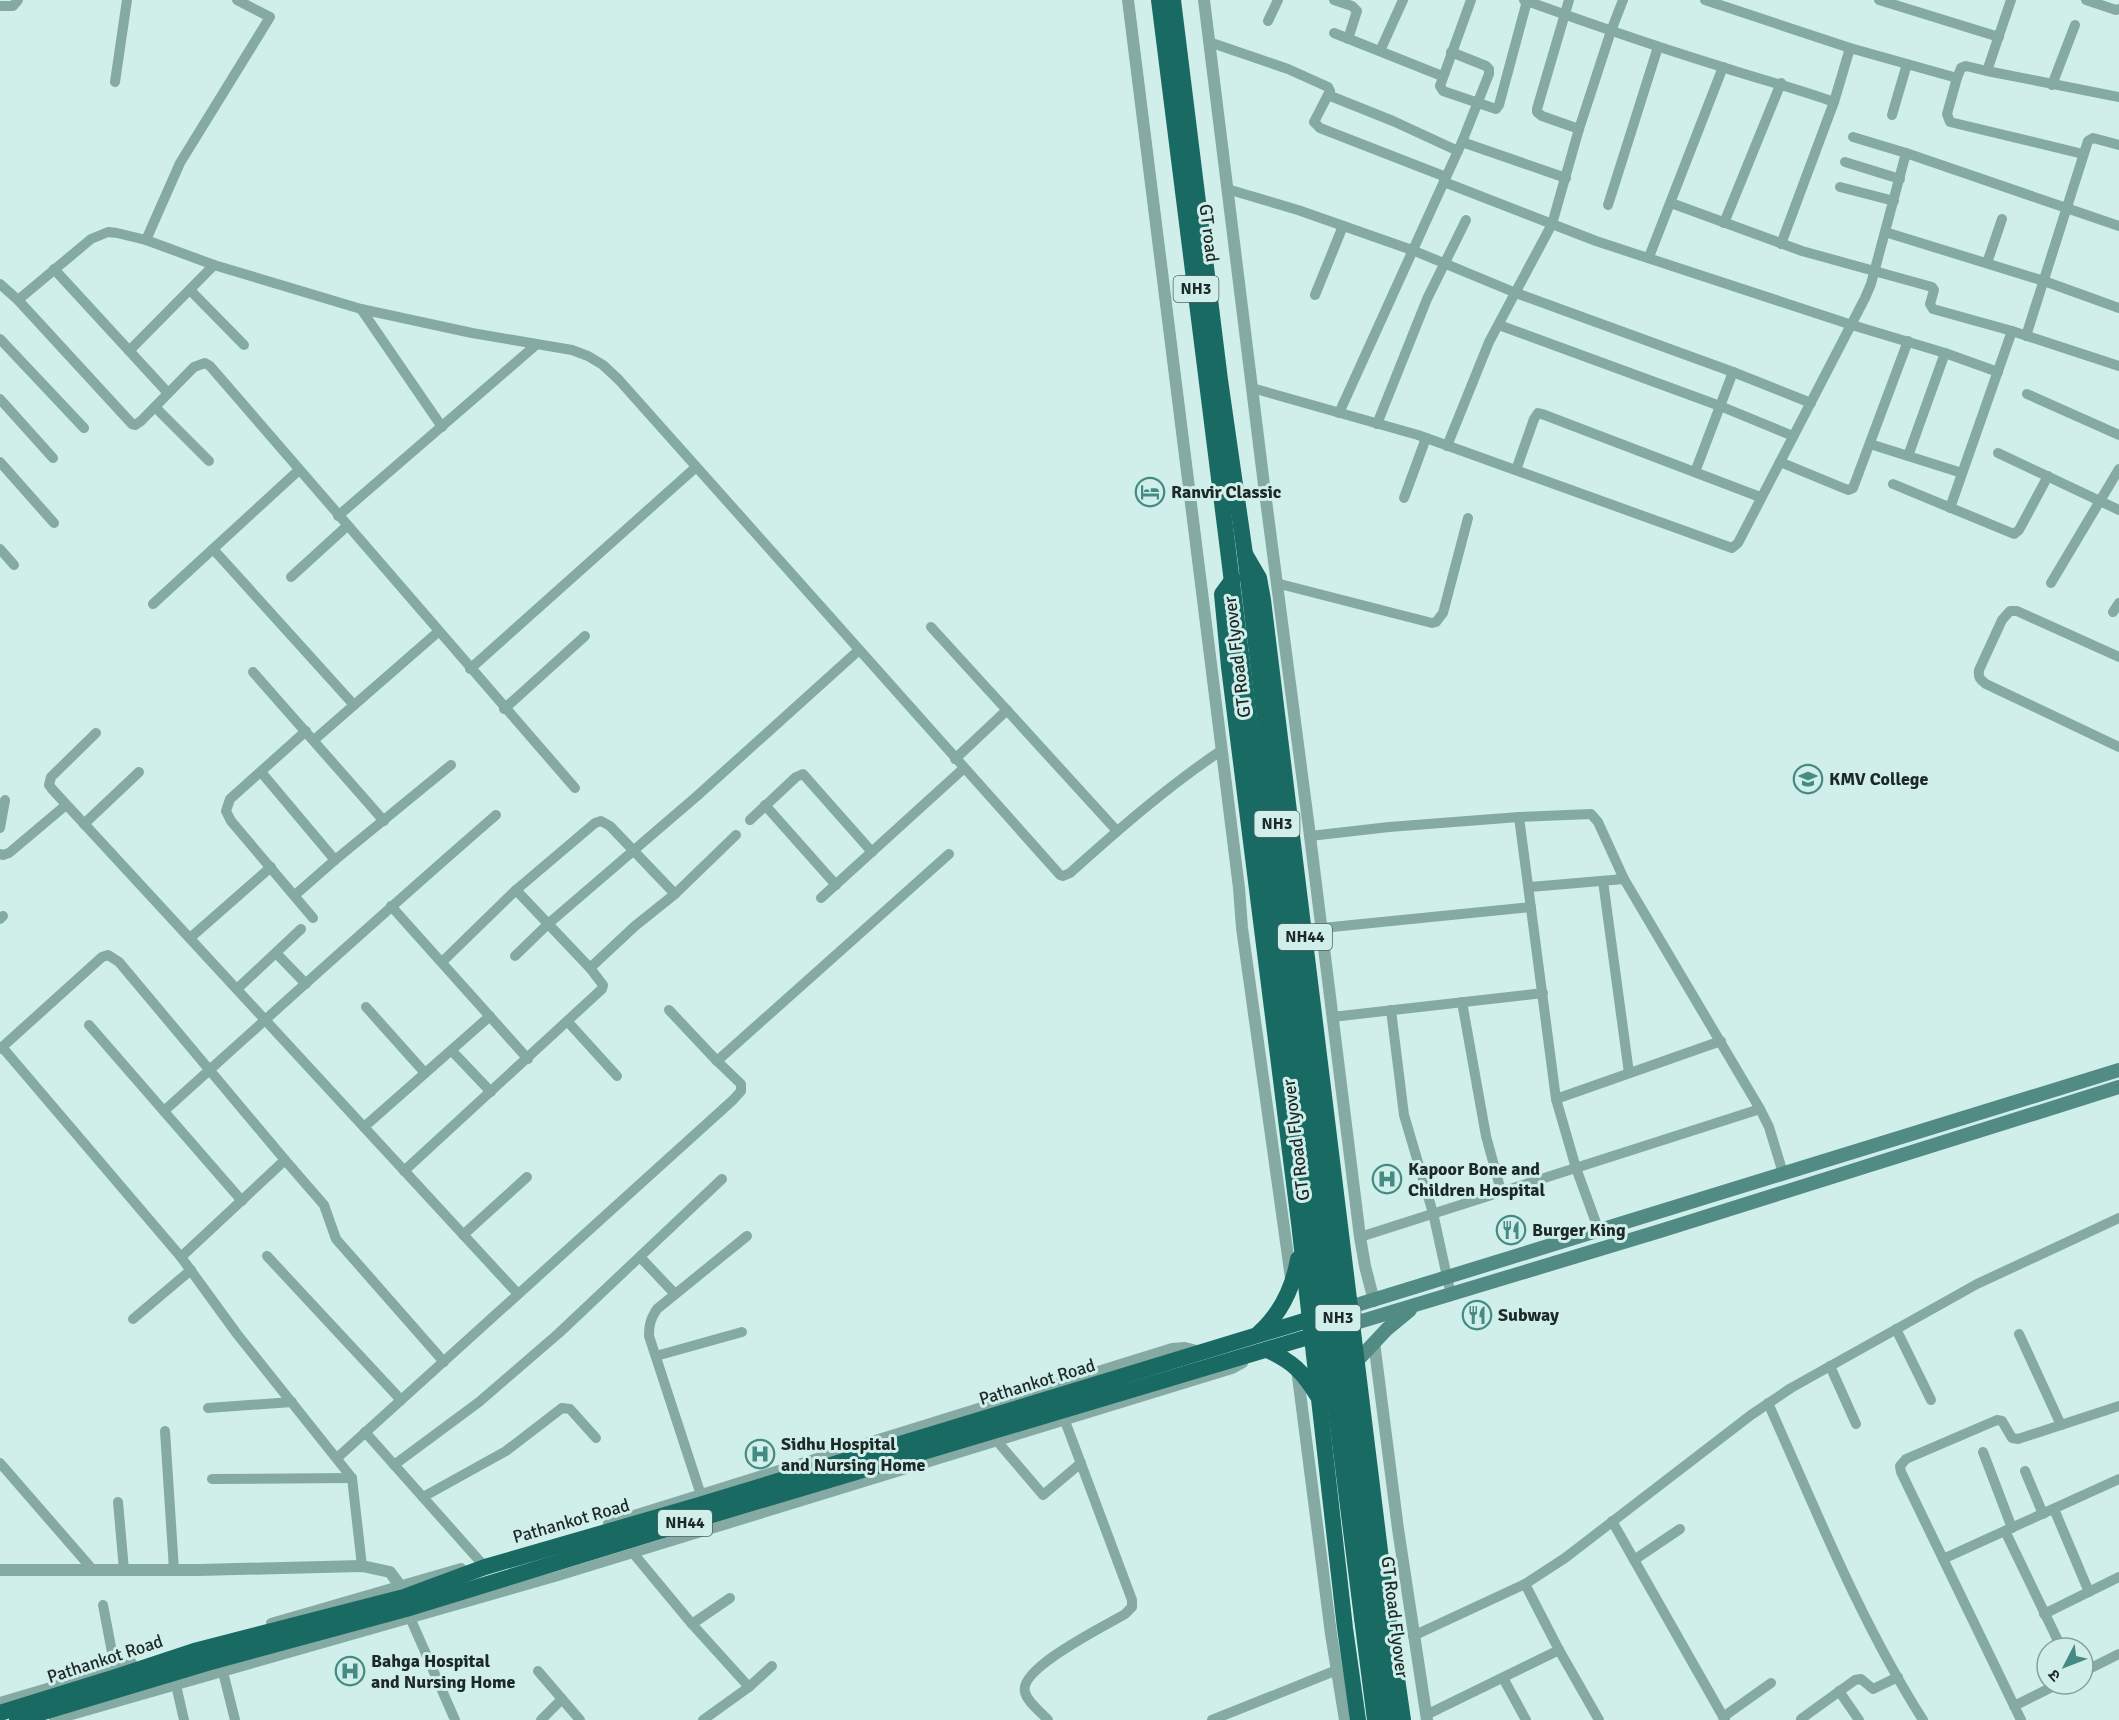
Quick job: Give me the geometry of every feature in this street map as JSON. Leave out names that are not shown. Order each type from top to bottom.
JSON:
[{"type":"highway","name":"GT road","points":[[1159,0],[1233,579]]},
{"type":"highway","name":"GT road","points":[[1173,0],[1217,357],[1245,554]]},
{"type":"highway","name":"GT Road Flyover","points":[[1245,554],[1294,1020]]},
{"type":"highway","name":"NH44","points":[[17,1720],[405,1603],[1352,1324],[1263,600],[1259,578],[1245,554]]},
{"type":"highway","name":"GT Road Flyover","points":[[1233,579],[1294,1020],[1368,1617],[1375,1720]]},
{"type":"highway","name":"NH44","points":[[1233,579],[1222,594],[1228,668],[1301,1244],[1292,1287],[1271,1322],[1257,1335]]},
{"type":"highway","points":[[1301,1244],[1345,1628],[1358,1720]]},
{"type":"highway","name":"NH44","points":[[1257,1335],[1350,1307]]},
{"type":"highway","points":[[1352,1324],[1403,1720]]},
{"type":"highway","name":"Pathankot Road","points":[[0,1713],[194,1651],[405,1603],[483,1564],[704,1503],[1257,1335]]},
{"type":"highway","points":[[1267,1350],[1293,1363],[1307,1379],[1319,1399]]},
{"type":"highway","name":"GT Road Flyover","points":[[1368,1617],[1389,1720]]},
{"type":"main road","points":[[1350,1307],[2119,1070]]},
{"type":"main road","points":[[1352,1324],[1682,1225],[2119,1088]]},
{"type":"main road","points":[[1676,1207],[1682,1225]]},
{"type":"main road","points":[[1575,1238],[1580,1256]]},
{"type":"main road","points":[[1357,1361],[1374,1342],[1416,1305]]},
{"type":"street","points":[[0,6],[13,6],[18,0]]},
{"type":"street","points":[[115,82],[127,0]]},
{"type":"street","points":[[147,240],[180,163],[270,17],[237,0]]},
{"type":"street","points":[[1128,0],[1244,938],[1292,1287]]},
{"type":"street","points":[[1204,0],[1360,1237],[1374,1301]]},
{"type":"street","points":[[1268,21],[1278,0]]},
{"type":"street","points":[[1334,0],[1352,6],[1357,11],[1348,39]]},
{"type":"street","points":[[1380,51],[1403,0]]},
{"type":"street","points":[[1471,0],[1440,86],[1441,89],[1496,109],[1499,105],[1526,0],[1611,31],[1781,83],[1834,102]]},
{"type":"street","points":[[1569,0],[1538,112],[1542,116],[1579,129]]},
{"type":"street","points":[[1447,446],[1474,376],[1552,224],[1579,129],[1623,0]]},
{"type":"street","points":[[1705,0],[1850,48],[1957,78]]},
{"type":"street","points":[[1879,0],[1999,37]]},
{"type":"street","points":[[1987,71],[2011,0]]},
{"type":"street","points":[[2086,0],[2119,9]]},
{"type":"street","points":[[2052,85],[2075,25]]},
{"type":"street","points":[[1335,33],[1442,76]]},
{"type":"street","points":[[1209,42],[1288,69],[1328,87],[1330,90],[1314,122],[1320,128],[1552,224],[1998,372]]},
{"type":"street","points":[[1608,205],[1658,46]]},
{"type":"street","points":[[1781,244],[1834,102],[1850,48]]},
{"type":"street","points":[[1339,413],[1479,103],[1489,69],[1451,52]]},
{"type":"street","points":[[1892,115],[1908,64]]},
{"type":"street","points":[[2083,154],[1950,122],[1947,114],[1959,72],[1966,66],[2119,98]]},
{"type":"street","points":[[1649,257],[1723,67]]},
{"type":"street","points":[[1724,223],[1781,83]]},
{"type":"street","points":[[1328,95],[1460,146],[1566,178]]},
{"type":"street","points":[[1854,137],[2119,226]]},
{"type":"street","points":[[2026,336],[2088,141],[2093,138],[2119,145]]},
{"type":"street","points":[[1252,388],[1426,438],[1732,548],[1738,543],[1865,298],[1906,153]]},
{"type":"street","points":[[1845,162],[1900,179]]},
{"type":"street","points":[[1840,187],[1894,201]]},
{"type":"street","points":[[1227,189],[1412,250],[1516,293],[1811,403]]},
{"type":"street","points":[[1671,204],[1781,244],[1934,288],[1935,292],[1930,304],[1933,309],[2012,331],[2119,366]]},
{"type":"street","points":[[1986,263],[2002,219]]},
{"type":"street","points":[[1377,424],[1427,299],[1466,220]]},
{"type":"street","points":[[1315,295],[1343,226]]},
{"type":"street","points":[[18,300],[91,239],[108,232],[147,240],[214,265],[360,309],[472,333],[572,350],[588,356],[603,365],[619,380],[963,769],[1060,875],[1070,873],[1169,787],[1222,750]]},
{"type":"street","points":[[1885,232],[2044,280],[2119,308]]},
{"type":"street","points":[[129,351],[214,265]]},
{"type":"street","points":[[54,269],[168,393]]},
{"type":"street","points":[[0,284],[18,300],[132,424],[137,423],[155,407],[194,368],[205,363],[214,369],[504,709],[575,788]]},
{"type":"street","points":[[190,290],[244,345]]},
{"type":"street","points":[[360,309],[442,427]]},
{"type":"street","points":[[1499,325],[1720,406],[1793,436]]},
{"type":"street","points":[[1950,508],[2012,331]]},
{"type":"street","points":[[0,339],[84,428]]},
{"type":"street","points":[[1780,462],[1851,490],[1908,341]]},
{"type":"street","points":[[338,516],[537,344]]},
{"type":"street","points":[[1908,456],[1946,353]]},
{"type":"street","points":[[1695,472],[1733,372]]},
{"type":"street","points":[[2027,394],[2119,435]]},
{"type":"street","points":[[0,399],[53,458]]},
{"type":"street","points":[[155,407],[208,461]]},
{"type":"street","points":[[1516,470],[1538,413],[1761,497]]},
{"type":"street","points":[[1404,498],[1426,438]]},
{"type":"street","points":[[1870,444],[1962,473]]},
{"type":"street","points":[[1998,453],[2119,510]]},
{"type":"street","points":[[0,462],[54,523]]},
{"type":"street","points":[[470,669],[695,468]]},
{"type":"street","points":[[2051,583],[2119,469]]},
{"type":"street","points":[[153,604],[299,470]]},
{"type":"street","points":[[1893,484],[2014,534],[2019,530],[2048,476]]},
{"type":"street","points":[[1276,583],[1436,622],[1443,613],[1468,518]]},
{"type":"street","points":[[291,577],[347,526]]},
{"type":"street","points":[[0,549],[14,565]]},
{"type":"street","points":[[213,549],[354,705]]},
{"type":"street","points":[[2119,657],[2017,611],[2010,611],[2002,620],[1978,670],[1978,676],[1986,684],[2119,747]]},
{"type":"street","points":[[932,627],[1117,831]]},
{"type":"street","points":[[314,740],[438,632]]},
{"type":"street","points":[[504,709],[585,636]]},
{"type":"street","points":[[515,956],[548,924],[859,650]]},
{"type":"street","points":[[253,672],[384,821]]},
{"type":"street","points":[[955,759],[1007,710]]},
{"type":"street","points":[[306,731],[230,799],[226,811],[231,821],[314,918]]},
{"type":"street","points":[[96,733],[49,781],[52,789],[518,1294]]},
{"type":"street","points":[[295,895],[451,765]]},
{"type":"street","points":[[821,898],[963,769]]},
{"type":"street","points":[[84,824],[139,772]]},
{"type":"street","points":[[261,772],[335,860]]},
{"type":"street","points":[[750,820],[796,777],[803,774],[872,852]]},
{"type":"street","points":[[0,828],[5,800]]},
{"type":"street","points":[[0,854],[9,853],[66,805]]},
{"type":"street","points":[[765,805],[836,885]]},
{"type":"street","points":[[1310,837],[1389,827],[1591,814],[1598,822],[1624,879],[1760,1110],[1769,1127],[1783,1173]]},
{"type":"street","points":[[164,1111],[391,906],[496,815]]},
{"type":"street","points":[[1519,817],[1556,1098],[1576,1168],[1599,1231]]},
{"type":"street","points":[[442,962],[516,891],[595,823],[601,821],[610,826],[675,894]]},
{"type":"street","points":[[590,968],[635,926],[675,894],[736,835]]},
{"type":"street","points":[[717,1061],[949,854]]},
{"type":"street","points":[[190,938],[271,867]]},
{"type":"street","points":[[1530,887],[1624,879]]},
{"type":"street","points":[[1604,881],[1629,1073]]},
{"type":"street","points":[[405,1171],[602,989],[603,986],[590,968],[516,891]]},
{"type":"street","points":[[391,906],[528,1059]]},
{"type":"street","points":[[1322,928],[1531,907]]},
{"type":"street","points":[[237,989],[301,929]]},
{"type":"street","points":[[276,953],[306,984]]},
{"type":"street","points":[[362,1566],[352,1478],[237,1334],[181,1257],[1,1048],[102,957],[108,955],[119,962],[324,1205],[336,1239],[444,1362]]},
{"type":"street","points":[[1332,1017],[1543,993]]},
{"type":"street","points":[[1462,1002],[1486,1136],[1501,1191]]},
{"type":"street","points":[[366,1007],[425,1073]]},
{"type":"street","points":[[337,1458],[741,1091],[741,1084],[669,1010]]},
{"type":"street","points":[[1391,1010],[1404,1114],[1433,1213],[1451,1295]]},
{"type":"street","points":[[364,1127],[490,1016]]},
{"type":"street","points":[[568,1022],[617,1076]]},
{"type":"street","points":[[89,1025],[242,1201]]},
{"type":"street","points":[[1556,1098],[1721,1041]]},
{"type":"street","points":[[452,1051],[490,1092]]},
{"type":"street","points":[[1360,1237],[1760,1110]]},
{"type":"street","points":[[181,1257],[285,1160]]},
{"type":"street","points":[[463,1235],[526,1177]]},
{"type":"street","points":[[394,1465],[479,1402],[512,1374],[722,1179]]},
{"type":"street","points":[[1413,1636],[1525,1584],[1565,1558],[1768,1403],[1830,1366],[1977,1284],[2119,1218]]},
{"type":"street","points":[[701,1495],[649,1336],[651,1318],[657,1309],[747,1236]]},
{"type":"street","points":[[267,1256],[401,1400]]},
{"type":"street","points":[[640,1257],[675,1294]]},
{"type":"street","points":[[133,1319],[190,1270]]},
{"type":"street","points":[[1896,1329],[1930,1400]]},
{"type":"street","points":[[656,1356],[742,1332]]},
{"type":"street","points":[[2019,1334],[2061,1425]]},
{"type":"street","points":[[1374,1342],[1426,1717],[1559,1650]]},
{"type":"street","points":[[365,1432],[483,1564],[1172,1348],[1185,1347],[1203,1352]]},
{"type":"street","points":[[0,1701],[115,1668],[633,1553],[1232,1369],[1267,1350]]},
{"type":"street","points":[[1830,1366],[1856,1424]]},
{"type":"street","points":[[1297,1368],[1345,1720]]},
{"type":"street","points":[[208,1408],[292,1402]]},
{"type":"street","points":[[1768,1403],[1857,1599],[1923,1720]]},
{"type":"street","points":[[2021,1720],[1900,1466],[1902,1463],[1997,1420],[2002,1421],[2014,1439],[2119,1406]]},
{"type":"street","points":[[423,1497],[506,1451],[562,1408],[570,1409],[596,1438]]},
{"type":"street","points":[[1048,1720],[1024,1691],[1026,1681],[1066,1647],[1125,1614],[1132,1607],[1130,1591],[1065,1421]]},
{"type":"street","points":[[165,1431],[174,1570]]},
{"type":"street","points":[[997,1441],[1043,1495],[1081,1463]]},
{"type":"street","points":[[1983,1452],[2008,1530],[2055,1636]]},
{"type":"street","points":[[0,1463],[93,1570]]},
{"type":"street","points":[[2025,1471],[2043,1514]]},
{"type":"street","points":[[212,1479],[352,1478]]},
{"type":"street","points":[[1943,1559],[2119,1479]]},
{"type":"street","points":[[118,1502],[124,1570]]},
{"type":"street","points":[[2054,1509],[2088,1592]]},
{"type":"street","points":[[1612,1521],[1724,1719],[1771,1683]]},
{"type":"street","points":[[1634,1560],[1680,1529]]},
{"type":"street","points":[[633,1553],[692,1624],[749,1687]]},
{"type":"street","points":[[0,1570],[174,1570],[362,1566],[390,1572],[455,1720]]},
{"type":"street","points":[[2044,1614],[2119,1577]]},
{"type":"street","points":[[1525,1584],[1599,1720]]},
{"type":"street","points":[[692,1624],[730,1598]]},
{"type":"street","points":[[54,1720],[223,1672],[405,1603]]},
{"type":"street","points":[[103,1605],[115,1668]]},
{"type":"street","points":[[2095,1666],[2119,1654]]},
{"type":"street","points":[[703,1720],[749,1687],[772,1666]]},
{"type":"street","points":[[1212,1720],[1337,1670]]},
{"type":"street","points":[[538,1671],[580,1720]]},
{"type":"street","points":[[223,1672],[235,1720]]},
{"type":"street","points":[[1503,1677],[1526,1720]]},
{"type":"street","points":[[1801,1719],[1858,1678],[1873,1689],[1898,1677]]},
{"type":"street","points":[[176,1685],[184,1720]]},
{"type":"street","points":[[1839,1691],[1859,1720]]},
{"type":"street","points":[[2014,1706],[2035,1696]]},
{"type":"street","points":[[541,1720],[562,1700]]},
{"type":"place","name":"Ranvir Classic","points":[[1150,492]]},
{"type":"place","name":"KMV College","points":[[1808,779]]},
{"type":"place","name":"Kapoor Bone and Children Hospital","points":[[1387,1179]]},
{"type":"place","name":"Burger King","points":[[1511,1230]]},
{"type":"place","name":"Subway","points":[[1477,1315]]},
{"type":"place","name":"Sidhu Hospital and Nursing Home","points":[[760,1454]]},
{"type":"place","name":"Bahga Hospital and Nursing Home","points":[[350,1671]]}]
